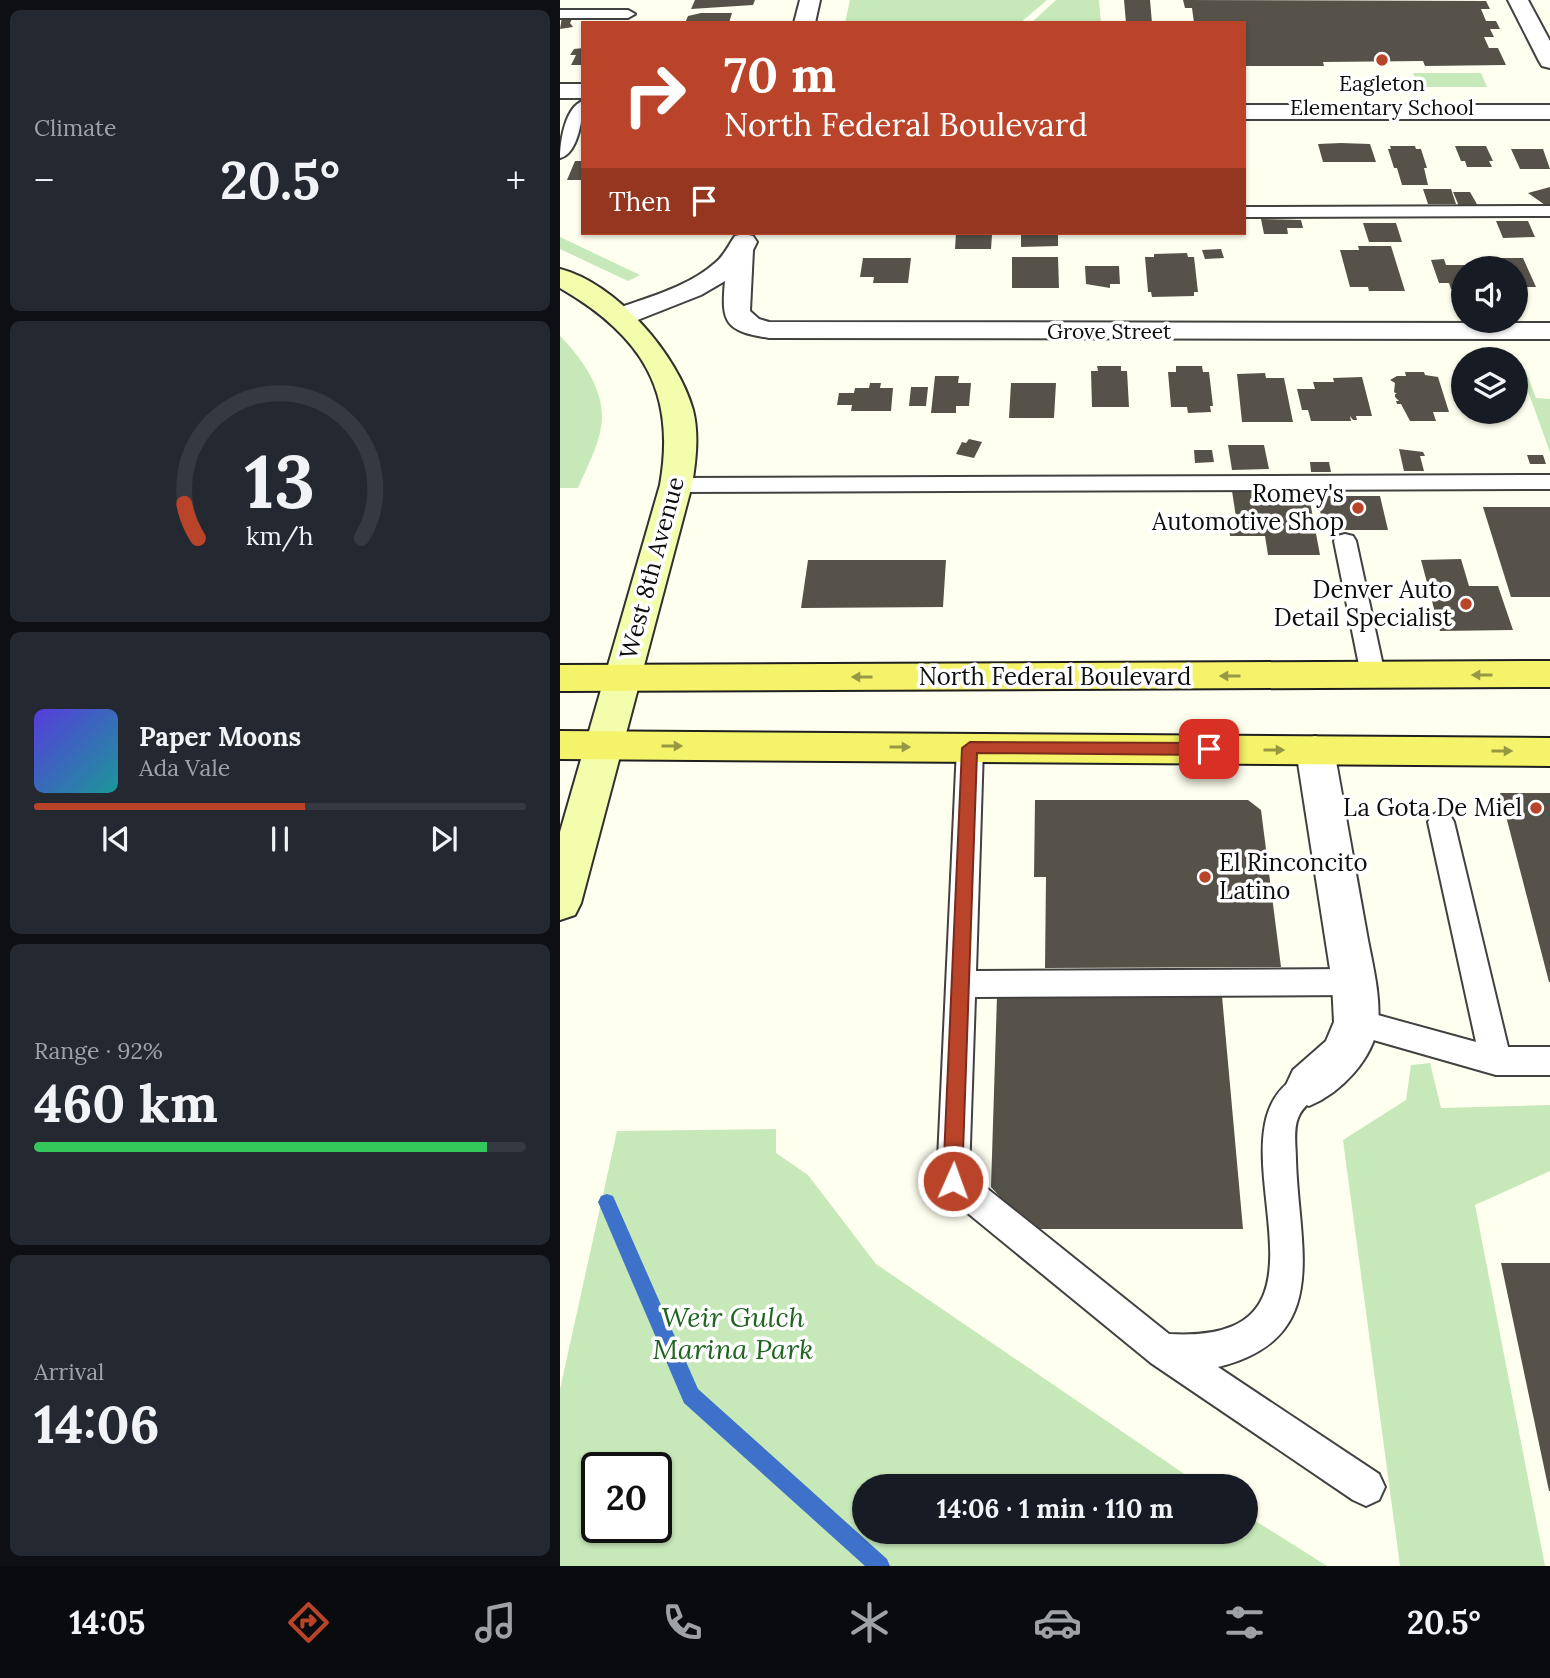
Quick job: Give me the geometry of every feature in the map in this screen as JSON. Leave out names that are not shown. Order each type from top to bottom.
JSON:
[{"type":"main road","name":"West 8th Avenue","points":[[560,277],[620,317],[658,365],[678,409],[681,459],[677,485],[560,903]]},
{"type":"main road","name":"North Federal Boulevard","points":[[560,678],[1550,674]]},
{"type":"main road","points":[[560,745],[1550,752]]},
{"type":"street","points":[[805,21],[810,0]]},
{"type":"street","points":[[1518,0],[1542,31],[1550,61]]},
{"type":"street","points":[[560,91],[581,91]]},
{"type":"street","points":[[1246,112],[1550,112]]},
{"type":"street","points":[[620,317],[710,279],[729,267],[744,242]]},
{"type":"street","name":"Grove Street","points":[[744,242],[736,311],[738,318],[758,328],[799,332],[1550,331]]},
{"type":"street","points":[[1309,1085],[1342,1055],[1352,1040],[1355,1002],[1315,750]]},
{"type":"lane","points":[[560,13],[629,12]]},
{"type":"lane","points":[[560,153],[581,110]]},
{"type":"lane","points":[[1246,212],[1550,211]]},
{"type":"lane","points":[[677,485],[1550,482]]},
{"type":"lane","points":[[1345,541],[1373,675]]},
{"type":"lane","points":[[970,748],[953,1181],[1163,1351],[1366,1487]]},
{"type":"lane","points":[[1441,822],[1496,1061]]},
{"type":"lane","points":[[960,984],[1355,1002],[1496,1061],[1550,1061]]},
{"type":"lane","points":[[1163,1351],[1191,1354],[1217,1351],[1247,1340],[1270,1321],[1286,1286],[1286,1234],[1280,1143],[1283,1113],[1297,1093],[1309,1085]]},
{"type":"green space","points":[[850,0],[1047,0],[1022,21],[845,21]]},
{"type":"green space","points":[[1056,0],[1099,0],[1101,21],[1033,21]]},
{"type":"green space","points":[[1413,73],[1481,73],[1487,87],[1418,87]]},
{"type":"green space","points":[[560,237],[640,275],[628,281],[560,249]]},
{"type":"green space","points":[[560,336],[588,372],[601,405],[600,434],[578,488],[560,488]]},
{"type":"green space","points":[[1528,377],[1536,398],[1550,399],[1550,452],[1528,391]]},
{"type":"green space","points":[[1430,1063],[1441,1108],[1550,1105],[1550,1171],[1475,1205],[1545,1566],[1400,1566],[1343,1140],[1406,1100],[1411,1065]]},
{"type":"green space","name":"Weir Gulch Marina Park","points":[[776,1129],[776,1153],[808,1175],[876,1264],[1184,1474],[852,1474],[852,1544],[1258,1544],[1258,1523],[1327,1566],[560,1566],[560,1389],[617,1131]]},
{"type":"building","points":[[695,0],[755,0],[753,5],[691,9]]},
{"type":"building","points":[[1124,0],[1150,0],[1152,21],[1126,21]]},
{"type":"building","points":[[1183,0],[1486,1],[1490,9],[1481,9],[1486,21],[1496,21],[1500,29],[1490,29],[1494,37],[1484,37],[1489,48],[1498,48],[1506,65],[1425,66],[1423,61],[1323,62],[1324,66],[1246,66],[1246,21],[1194,21],[1192,8],[1185,8]]},
{"type":"building","points":[[701,13],[732,13],[730,21],[686,21],[688,16]]},
{"type":"building","points":[[562,17],[573,17],[570,23],[573,27],[560,29]]},
{"type":"building","points":[[581,48],[581,65],[571,65],[576,55],[570,55],[574,49]]},
{"type":"building","points":[[1318,144],[1370,144],[1376,162],[1323,162]]},
{"type":"building","points":[[1390,146],[1415,146],[1416,149],[1421,149],[1427,168],[1424,168],[1428,185],[1402,185],[1388,149],[1391,149]]},
{"type":"building","points":[[1455,146],[1486,146],[1493,161],[1489,161],[1492,167],[1467,167],[1465,161],[1461,161]]},
{"type":"building","points":[[1511,149],[1543,149],[1550,169],[1520,169]]},
{"type":"building","points":[[575,161],[581,161],[581,180],[567,180]]},
{"type":"building","points":[[1550,187],[1550,204],[1545,205],[1528,193]]},
{"type":"building","points":[[1423,189],[1451,189],[1456,204],[1428,204]]},
{"type":"building","points":[[1453,192],[1470,192],[1478,206],[1459,206]]},
{"type":"building","points":[[1261,219],[1301,220],[1303,228],[1287,228],[1288,234],[1264,234]]},
{"type":"building","points":[[1496,221],[1528,221],[1535,237],[1503,238]]},
{"type":"building","points":[[1363,223],[1396,223],[1402,242],[1369,242]]},
{"type":"building","points":[[956,235],[992,235],[991,249],[955,249]]},
{"type":"building","points":[[1021,235],[1058,235],[1058,246],[1021,247]]},
{"type":"building","points":[[1358,246],[1391,246],[1405,291],[1369,291],[1368,287],[1350,287],[1340,250],[1359,250]]},
{"type":"building","points":[[1221,249],[1224,258],[1205,259],[1202,250]]},
{"type":"building","points":[[1187,253],[1188,257],[1194,257],[1198,292],[1194,292],[1194,296],[1152,297],[1151,292],[1148,292],[1145,257],[1154,257],[1154,254]]},
{"type":"building","points":[[1012,257],[1058,257],[1059,288],[1012,288]]},
{"type":"building","points":[[863,258],[911,258],[908,283],[873,283],[874,277],[860,277]]},
{"type":"building","points":[[1444,259],[1446,265],[1451,265],[1451,289],[1449,283],[1439,283],[1431,260]]},
{"type":"building","points":[[1085,266],[1119,266],[1120,284],[1110,284],[1110,288],[1086,284]]},
{"type":"building","points":[[1528,269],[1536,287],[1528,287]]},
{"type":"building","points":[[1097,366],[1121,366],[1121,371],[1127,371],[1129,407],[1092,407],[1091,371],[1098,371]]},
{"type":"building","points":[[1176,366],[1202,366],[1203,372],[1209,372],[1213,406],[1210,406],[1211,412],[1188,413],[1187,407],[1171,407],[1168,372],[1176,372]]},
{"type":"building","points":[[1405,372],[1424,372],[1425,375],[1438,377],[1449,412],[1433,412],[1436,421],[1410,421],[1401,404],[1397,404],[1396,401],[1399,401],[1395,397],[1395,383],[1390,380],[1397,376],[1406,376]]},
{"type":"building","points":[[1265,373],[1266,378],[1284,378],[1293,422],[1242,422],[1237,374]]},
{"type":"building","points":[[935,376],[959,376],[958,383],[971,383],[969,406],[956,406],[956,413],[931,413]]},
{"type":"building","points":[[1362,377],[1372,416],[1356,416],[1357,420],[1353,420],[1350,416],[1351,421],[1311,421],[1308,410],[1302,410],[1297,389],[1315,389],[1313,382],[1334,382],[1333,378]]},
{"type":"building","points":[[870,383],[881,383],[880,388],[893,388],[891,411],[851,411],[852,405],[837,405],[839,393],[854,393],[855,388],[869,388]]},
{"type":"building","points":[[1011,383],[1056,383],[1054,418],[1009,418]]},
{"type":"building","points":[[911,387],[928,387],[926,406],[909,406]]},
{"type":"building","points":[[969,439],[982,442],[974,458],[956,454],[962,442],[966,443]]},
{"type":"building","points":[[1228,445],[1264,445],[1269,469],[1232,470]]},
{"type":"building","points":[[1399,449],[1423,452],[1425,456],[1420,456],[1424,471],[1404,471]]},
{"type":"building","points":[[1194,450],[1212,450],[1214,462],[1195,463]]},
{"type":"building","points":[[1527,455],[1543,455],[1546,464],[1530,464]]},
{"type":"building","points":[[1310,462],[1329,462],[1331,472],[1311,472]]},
{"type":"building","points":[[1232,491],[1308,491],[1320,555],[1268,555],[1265,536],[1230,536],[1228,517],[1236,517]]},
{"type":"building","points":[[1317,496],[1380,496],[1388,530],[1324,530]]},
{"type":"building","points":[[1483,507],[1550,507],[1550,597],[1511,597]]},
{"type":"building","points":[[1461,559],[1469,586],[1498,586],[1513,630],[1440,631],[1421,560]]},
{"type":"building","points":[[808,560],[946,560],[943,607],[801,608]]},
{"type":"building","points":[[1500,793],[1550,793],[1550,982],[1549,982]]},
{"type":"building","points":[[1035,800],[1248,800],[1261,810],[1281,967],[1045,968],[1046,877],[1034,877]]},
{"type":"building","points":[[997,996],[1222,996],[1243,1229],[1029,1229],[991,1187]]},
{"type":"building","points":[[1501,1263],[1550,1263],[1550,1491],[1549,1491]]},
{"type":"waterway","points":[[607,1202],[691,1396],[880,1566]]},
{"type":"place","name":"Eagleton Elementary School","points":[[1382,60]]},
{"type":"place","name":"Romey's Automotive Shop","points":[[1358,508]]},
{"type":"place","name":"Denver Auto Detail Specialist","points":[[1466,604]]},
{"type":"place","name":"La Gota De Miel","points":[[1536,808]]},
{"type":"place","name":"El Rinconcito Latino","points":[[1205,877]]},
{"type":"route","points":[[953,1181],[970,748],[1209,749]]}]
